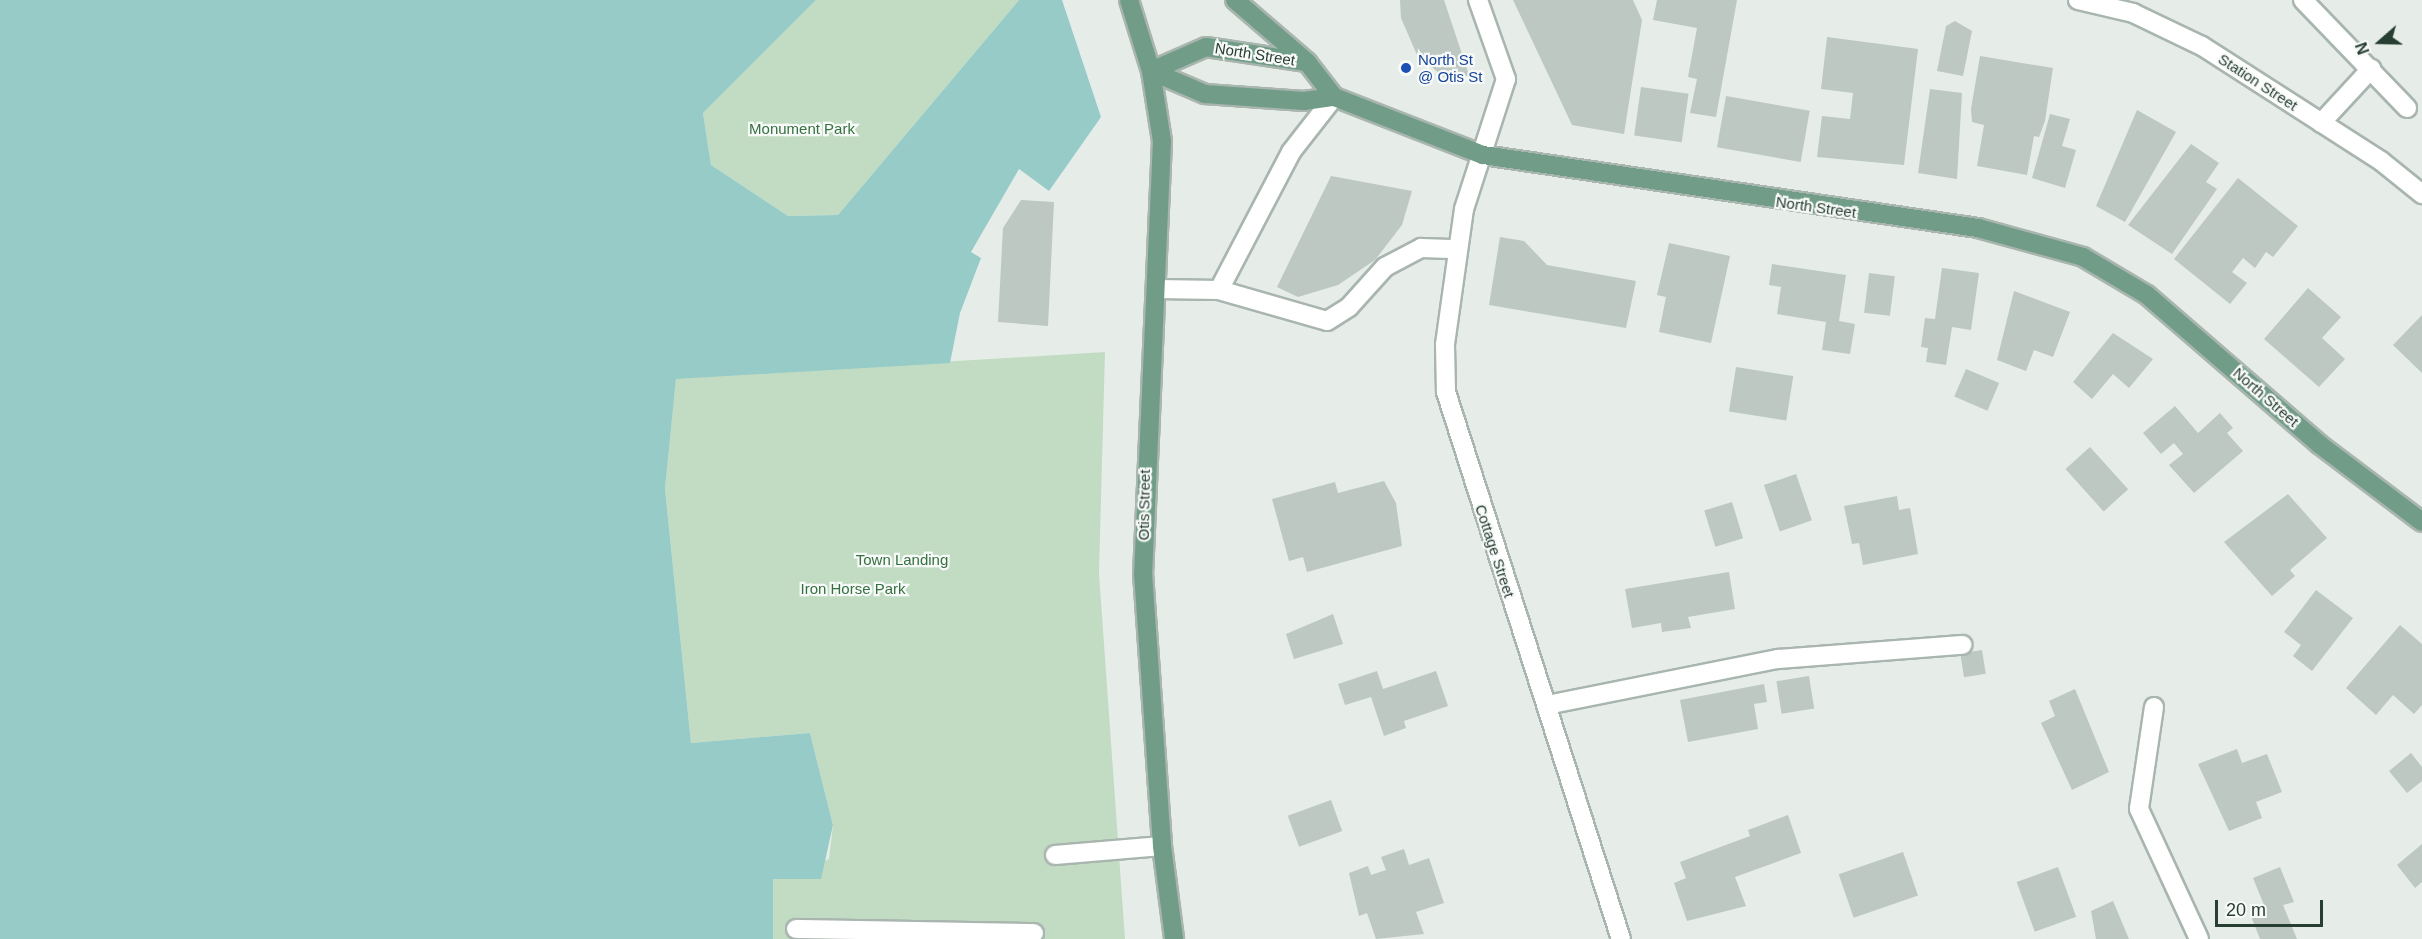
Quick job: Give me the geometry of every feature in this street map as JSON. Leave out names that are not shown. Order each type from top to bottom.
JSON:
[{"type":"main road","name":"Otis Street","points":[[1129,0],[1150,71],[1163,167],[1143,562],[1162,846],[1174,939]]},
{"type":"main road","points":[[1235,0],[1307,62]]},
{"type":"main road","name":"North Street","points":[[1150,71],[1206,47],[1307,62],[1334,97],[1483,155],[1978,228],[2083,257],[2147,295],[2319,444],[2422,522]]},
{"type":"main road","points":[[1150,71],[1205,94],[1304,101],[1334,97]]},
{"type":"street","name":"Cottage Street","points":[[1478,0],[1506,79],[1464,209],[1445,345],[1446,392],[1622,939]]},
{"type":"street","name":"Station Street","points":[[2078,0],[2133,13],[2186,37],[2321,123],[2422,194]]},
{"type":"street","points":[[2303,0],[2408,108]]},
{"type":"street","points":[[2321,123],[2371,69]]},
{"type":"street","points":[[1219,290],[1291,153],[1334,97]]},
{"type":"street","points":[[1157,289],[1219,290],[1274,310],[1327,321],[1385,267],[1421,248],[1458,249]]},
{"type":"street","points":[[1547,705],[1778,659],[1962,645]]},
{"type":"street","points":[[2154,707],[2139,809],[2199,939]]},
{"type":"street","points":[[1055,855],[1162,846]]},
{"type":"street","points":[[796,929],[1034,933]]},
{"type":"green space","name":"Monument Park","points":[[816,0],[1019,0],[838,215],[788,216],[711,165],[703,113]]},
{"type":"green space","name":"Town Landing","points":[[1105,352],[1099,573],[1125,939],[773,939],[773,879],[829,859],[833,825],[810,733],[691,743],[665,489],[676,378]]},
{"type":"water","points":[[0,0],[816,0],[703,113],[711,165],[788,216],[838,215],[1019,0],[1062,0],[1101,117],[1049,191],[1019,169],[971,252],[981,258],[960,313],[950,363],[676,379],[665,489],[691,743],[810,733],[833,825],[821,879],[773,879],[773,939],[0,939]]},
{"type":"building","points":[[1400,0],[1444,0],[1469,75],[1450,82],[1417,55],[1401,18]]},
{"type":"building","points":[[1513,0],[1633,0],[1642,20],[1624,134],[1572,125]]},
{"type":"building","points":[[1657,0],[1737,0],[1716,117],[1690,113],[1697,79],[1688,77],[1697,28],[1653,20]]},
{"type":"building","points":[[1955,21],[1972,31],[1963,76],[1937,71],[1946,26]]},
{"type":"building","points":[[1827,37],[1918,49],[1904,165],[1817,157],[1822,116],[1850,119],[1853,93],[1821,89]]},
{"type":"building","points":[[1980,56],[2053,68],[2045,121],[2039,137],[2034,136],[2027,175],[1977,166],[1984,125],[1972,122],[1971,109]]},
{"type":"building","points":[[1641,87],[1689,94],[1682,142],[1634,136]]},
{"type":"building","points":[[1930,89],[1962,93],[1957,179],[1918,173]]},
{"type":"building","points":[[1726,96],[1810,111],[1801,162],[1717,147]]},
{"type":"building","points":[[2137,110],[2176,132],[2125,222],[2096,206]]},
{"type":"building","points":[[2050,114],[2070,119],[2062,146],[2076,150],[2065,188],[2032,178]]},
{"type":"building","points":[[2191,144],[2219,163],[2206,182],[2217,189],[2172,254],[2128,225]]},
{"type":"building","points":[[1331,176],[1412,191],[1402,225],[1375,260],[1338,285],[1298,297],[1277,287]]},
{"type":"building","points":[[2238,178],[2298,226],[2273,257],[2266,252],[2255,268],[2243,258],[2232,272],[2247,283],[2230,304],[2174,259]]},
{"type":"building","points":[[1021,200],[1054,202],[1048,326],[998,322],[1003,228]]},
{"type":"building","points":[[1500,237],[1524,241],[1547,265],[1636,281],[1626,328],[1489,305]]},
{"type":"building","points":[[1669,243],[1730,256],[1711,343],[1659,332],[1666,297],[1657,295]]},
{"type":"building","points":[[1772,264],[1846,275],[1839,321],[1855,324],[1850,354],[1822,350],[1826,322],[1777,314],[1781,287],[1769,285]]},
{"type":"building","points":[[1942,268],[1979,273],[1971,330],[1952,327],[1946,365],[1926,362],[1928,348],[1921,347],[1925,318],[1935,319]]},
{"type":"building","points":[[1869,273],[1895,276],[1890,316],[1864,313]]},
{"type":"building","points":[[2308,288],[2341,317],[2322,338],[2345,359],[2319,387],[2264,339]]},
{"type":"building","points":[[2014,291],[2070,312],[2053,357],[2034,350],[2026,371],[1997,360]]},
{"type":"building","points":[[2422,315],[2422,373],[2393,345]]},
{"type":"building","points":[[2113,333],[2153,359],[2129,388],[2113,374],[2092,399],[2073,382]]},
{"type":"building","points":[[1736,367],[1793,376],[1786,421],[1729,411]]},
{"type":"building","points":[[1966,369],[1999,383],[1987,411],[1954,397]]},
{"type":"building","points":[[2175,406],[2198,433],[2220,413],[2233,428],[2227,433],[2243,451],[2194,493],[2169,465],[2183,454],[2174,443],[2161,454],[2143,433]]},
{"type":"building","points":[[2090,447],[2128,489],[2104,511],[2065,469]]},
{"type":"building","points":[[1796,474],[1812,520],[1780,531],[1764,485]]},
{"type":"building","points":[[1384,481],[1396,503],[1402,546],[1307,572],[1303,557],[1289,561],[1272,499],[1335,482],[1338,493]]},
{"type":"building","points":[[2288,494],[2327,538],[2290,570],[2295,576],[2272,596],[2224,542]]},
{"type":"building","points":[[1897,496],[1899,510],[1910,508],[1918,554],[1863,565],[1859,543],[1852,544],[1844,506]]},
{"type":"building","points":[[1732,502],[1743,538],[1715,547],[1704,510]]},
{"type":"building","points":[[1729,572],[1735,609],[1688,617],[1691,628],[1662,632],[1661,623],[1632,628],[1625,589]]},
{"type":"building","points":[[2316,590],[2353,618],[2312,671],[2293,656],[2301,645],[2284,632]]},
{"type":"building","points":[[1333,614],[1343,644],[1294,659],[1286,634]]},
{"type":"building","points":[[2400,625],[2422,644],[2422,705],[2414,714],[2393,695],[2376,715],[2346,688]]},
{"type":"building","points":[[1982,650],[1986,674],[1964,677],[1960,653]]},
{"type":"building","points":[[1377,671],[1383,689],[1436,671],[1448,706],[1404,721],[1406,728],[1384,736],[1371,697],[1345,705],[1338,684]]},
{"type":"building","points":[[1809,676],[1814,709],[1782,714],[1776,681]]},
{"type":"building","points":[[1764,684],[1767,702],[1754,704],[1758,729],[1688,742],[1680,700]]},
{"type":"building","points":[[2075,689],[2109,772],[2072,790],[2041,723],[2055,716],[2049,701]]},
{"type":"building","points":[[2237,749],[2242,763],[2267,754],[2282,792],[2256,802],[2262,818],[2229,831],[2198,764]]},
{"type":"building","points":[[2411,753],[2422,767],[2422,781],[2407,793],[2389,771]]},
{"type":"building","points":[[1331,800],[1342,831],[1299,847],[1288,816]]},
{"type":"building","points":[[1788,815],[1801,853],[1735,877],[1746,906],[1687,921],[1674,883],[1686,878],[1680,862],[1750,836],[1748,830]]},
{"type":"building","points":[[2422,844],[2422,882],[2415,888],[2397,865]]},
{"type":"building","points":[[1404,849],[1409,865],[1429,858],[1444,903],[1416,912],[1424,934],[1376,939],[1367,913],[1359,916],[1349,873],[1368,866],[1371,875],[1386,870],[1381,857]]},
{"type":"building","points":[[1903,852],[1918,895],[1854,918],[1839,874]]},
{"type":"building","points":[[2058,867],[2076,917],[2035,932],[2017,882]]},
{"type":"building","points":[[2280,867],[2294,902],[2283,905],[2297,939],[2260,939],[2251,916],[2266,910],[2253,878]]},
{"type":"building","points":[[2113,901],[2129,939],[2096,939],[2091,911]]},
{"type":"place","name":"North St @ Otis St","points":[[1406,68]]},
{"type":"park label","name":"Iron Horse Park","points":[[853,589]]}]
